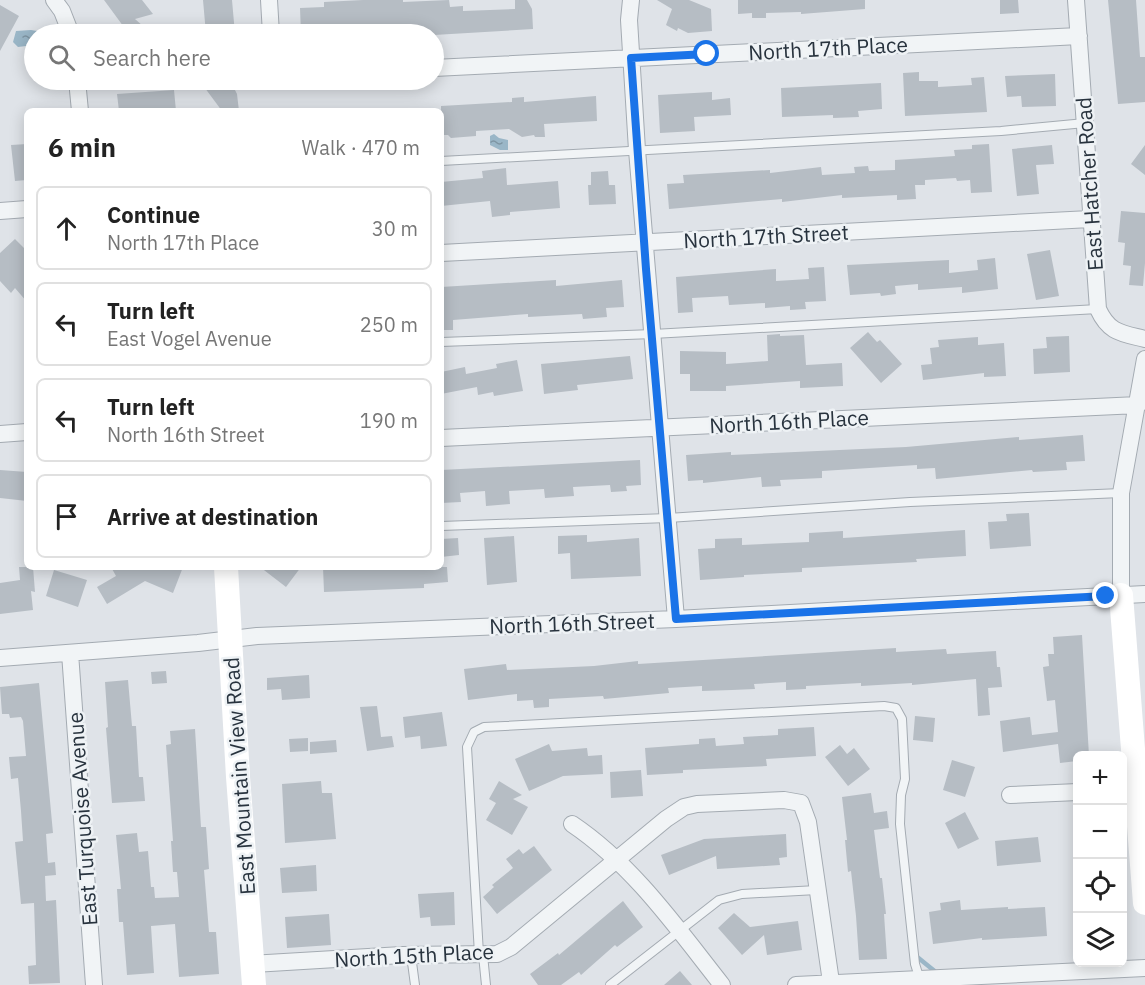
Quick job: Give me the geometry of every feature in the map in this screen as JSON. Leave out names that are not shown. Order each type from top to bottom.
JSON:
[{"type":"street","points":[[54,0],[67,24]]},
{"type":"street","points":[[269,0],[270,24]]},
{"type":"street","points":[[631,0],[629,20],[637,150],[676,619]]},
{"type":"street","name":"East Hatcher Road","points":[[1076,0],[1098,309]]},
{"type":"street","name":"North 17th Place","points":[[444,67],[1079,36]]},
{"type":"street","points":[[78,90],[80,108]]},
{"type":"street","points":[[0,211],[24,210]]},
{"type":"street","name":"North 17th Street","points":[[444,253],[1090,219]]},
{"type":"street","points":[[1098,309],[1104,322],[1120,333],[1145,339]]},
{"type":"street","points":[[1145,359],[1121,493],[1133,594],[1129,789],[1145,903]]},
{"type":"street","name":"North 16th Place","points":[[444,438],[1138,405]]},
{"type":"street","points":[[0,434],[24,432]]},
{"type":"street","name":"East Mountain View Road","points":[[226,570],[238,777],[253,974]]},
{"type":"street","name":"North 16th Street","points":[[0,658],[257,636],[676,619],[1133,594]]},
{"type":"street","name":"East Turquoise Avenue","points":[[70,653],[94,985]]},
{"type":"street","points":[[1010,795],[1073,792]]},
{"type":"street","name":"North 15th Place","points":[[253,974],[411,955],[497,954],[511,947],[666,819],[684,807],[697,804],[784,800],[801,803],[808,822],[817,890]]},
{"type":"street","points":[[572,824],[616,861],[679,930],[722,985]]},
{"type":"street","points":[[817,890],[831,982]]},
{"type":"street","points":[[796,985],[831,982],[920,982],[1145,968]]},
{"type":"lane","points":[[444,161],[804,143],[1001,131],[1085,123]]},
{"type":"lane","points":[[444,342],[653,334],[1098,309]]},
{"type":"lane","points":[[444,526],[668,518],[910,501],[1121,493]]},
{"type":"lane","points":[[486,985],[481,954],[467,747],[474,732],[484,727],[884,706],[896,708],[902,719],[905,779],[901,795],[900,824],[915,964],[920,982]]},
{"type":"lane","points":[[610,985],[719,900],[742,894],[817,890]]},
{"type":"lane","points":[[411,955],[415,985]]},
{"type":"water","points":[[24,30],[24,46],[18,47],[13,42],[16,31]]},
{"type":"water","points":[[494,134],[508,140],[508,150],[500,150],[490,145],[490,136]]},
{"type":"building","points":[[104,0],[142,0],[153,14],[135,19],[141,24],[122,24]]},
{"type":"building","points":[[203,0],[232,0],[234,24],[205,24]]},
{"type":"building","points":[[449,0],[450,7],[463,6],[463,11],[515,9],[515,0],[527,0],[532,9],[533,29],[444,34],[444,24],[301,24],[300,8],[324,7],[324,2]]},
{"type":"building","points":[[657,0],[689,0],[711,9],[712,31],[688,33],[678,28],[677,31],[666,25],[672,9]]},
{"type":"building","points":[[738,0],[865,0],[865,9],[801,14],[801,12],[766,13],[766,18],[752,18],[752,13],[738,14]]},
{"type":"building","points":[[1000,0],[1018,0],[1019,13],[1000,14]]},
{"type":"building","points":[[1108,0],[1136,0],[1140,57],[1145,57],[1145,102],[1118,104]]},
{"type":"building","points":[[0,5],[19,16],[0,51]]},
{"type":"building","points":[[919,72],[919,81],[938,81],[938,87],[972,85],[971,78],[984,77],[987,112],[905,116],[903,73]]},
{"type":"building","points":[[1055,74],[1056,106],[1022,107],[1021,96],[1007,97],[1005,76]]},
{"type":"building","points":[[881,83],[882,109],[858,111],[859,117],[833,118],[833,115],[782,117],[781,88]]},
{"type":"building","points":[[174,90],[176,108],[119,108],[117,94]]},
{"type":"building","points":[[206,90],[235,90],[239,108],[220,108]]},
{"type":"building","points":[[712,92],[712,100],[730,98],[731,115],[694,117],[695,131],[660,133],[658,95]]},
{"type":"building","points":[[596,96],[597,121],[544,124],[545,137],[534,135],[522,137],[509,129],[476,131],[476,136],[451,138],[444,135],[444,108],[441,106],[512,102],[512,98],[524,97],[524,102]]},
{"type":"building","points":[[24,144],[24,180],[15,181],[11,145]]},
{"type":"building","points":[[989,144],[992,192],[971,193],[970,180],[957,181],[956,178],[925,180],[925,185],[915,185],[916,199],[897,200],[897,195],[842,198],[842,195],[782,202],[782,199],[669,209],[667,184],[684,183],[683,175],[770,170],[770,173],[821,167],[822,175],[855,173],[854,167],[868,166],[869,171],[895,170],[895,160],[955,156],[954,150],[972,149],[972,145]]},
{"type":"building","points":[[1052,145],[1054,164],[1036,165],[1039,194],[1017,196],[1012,149]]},
{"type":"building","points":[[1145,145],[1145,175],[1131,164]]},
{"type":"building","points":[[506,168],[507,185],[558,181],[560,208],[510,212],[510,215],[492,217],[490,201],[444,206],[444,182],[483,178],[482,171]]},
{"type":"building","points":[[608,171],[609,185],[615,185],[616,204],[589,205],[588,185],[591,185],[591,172]]},
{"type":"building","points":[[1121,211],[1145,213],[1143,286],[1129,285],[1131,266],[1123,265],[1125,243],[1118,242]]},
{"type":"building","points":[[15,239],[24,248],[24,298],[15,288],[11,293],[0,281],[0,253]]},
{"type":"building","points":[[1050,250],[1059,296],[1036,300],[1027,254]]},
{"type":"building","points":[[995,258],[998,289],[962,293],[962,287],[918,290],[918,284],[895,286],[896,294],[850,295],[847,265],[949,260],[949,273],[978,270],[977,260]]},
{"type":"building","points":[[824,267],[826,301],[805,302],[806,309],[790,310],[790,306],[765,308],[765,303],[729,305],[728,296],[692,298],[693,312],[678,313],[676,277],[776,269],[776,281],[809,279],[808,268]]},
{"type":"building","points":[[556,280],[556,286],[622,280],[624,307],[606,308],[607,317],[583,319],[582,314],[528,317],[528,314],[453,320],[453,330],[444,330],[444,287]]},
{"type":"building","points":[[868,332],[877,342],[880,340],[902,364],[881,383],[850,348]]},
{"type":"building","points":[[780,334],[780,336],[804,335],[806,365],[842,363],[843,386],[800,388],[800,381],[726,386],[726,391],[690,391],[690,374],[680,374],[680,351],[726,352],[726,364],[768,361],[767,335]]},
{"type":"building","points":[[1069,336],[1070,372],[1034,374],[1033,349],[1047,348],[1046,337]]},
{"type":"building","points":[[978,337],[978,345],[1004,343],[1006,376],[984,377],[984,373],[923,380],[921,365],[932,364],[930,348],[939,347],[938,340]]},
{"type":"building","points":[[630,356],[633,379],[577,385],[578,390],[544,394],[541,364]]},
{"type":"building","points":[[517,360],[523,391],[494,396],[493,392],[478,395],[477,387],[444,393],[444,371],[465,367],[466,374],[497,368],[496,364]]},
{"type":"building","points":[[1083,435],[1085,461],[1066,462],[1067,470],[1033,472],[1032,470],[936,479],[935,468],[917,469],[917,465],[822,471],[822,478],[780,480],[781,486],[762,487],[761,477],[703,483],[703,480],[688,481],[686,455],[906,447],[1019,437],[1019,440]]},
{"type":"building","points":[[640,460],[641,485],[626,486],[627,491],[611,492],[610,485],[573,487],[574,496],[545,498],[544,489],[509,491],[510,504],[486,506],[485,491],[460,493],[461,502],[444,503],[444,470]]},
{"type":"building","points":[[0,470],[24,472],[24,501],[0,498]]},
{"type":"building","points":[[1029,513],[1031,546],[990,549],[988,522],[1007,521],[1006,514]]},
{"type":"building","points":[[965,530],[966,556],[916,559],[917,562],[802,568],[802,572],[700,580],[698,549],[715,548],[715,539],[742,538],[742,545],[809,542],[809,533],[843,531],[843,538]]},
{"type":"building","points":[[587,535],[587,542],[639,538],[641,576],[571,579],[570,553],[558,554],[558,536]]},
{"type":"building","points":[[514,536],[517,582],[487,585],[484,538]]},
{"type":"building","points":[[458,538],[459,555],[444,557],[444,539]]},
{"type":"building","points":[[19,567],[24,567],[24,570],[33,570],[35,592],[31,591],[33,610],[0,614],[0,583],[20,580]]},
{"type":"building","points":[[444,567],[447,567],[448,582],[424,584],[424,588],[324,592],[323,570],[444,570]]},
{"type":"building","points":[[54,570],[87,580],[78,607],[46,596]]},
{"type":"building","points":[[113,570],[182,570],[173,593],[145,581],[107,604],[97,587],[116,576]]},
{"type":"building","points":[[264,570],[299,570],[286,587]]},
{"type":"building","points":[[1082,635],[1089,751],[1073,751],[1073,761],[1060,763],[1058,744],[1003,752],[1000,721],[1030,717],[1032,735],[1058,732],[1055,700],[1047,701],[1043,667],[1049,666],[1048,654],[1054,654],[1053,637]]},
{"type":"building","points":[[896,648],[896,652],[946,649],[947,654],[996,651],[1002,687],[988,688],[990,715],[978,716],[976,679],[912,685],[912,683],[861,686],[861,683],[806,686],[806,689],[786,690],[786,682],[754,684],[755,689],[702,691],[702,686],[668,688],[669,693],[604,699],[603,696],[549,699],[549,707],[534,708],[533,700],[517,701],[517,694],[468,700],[464,669],[506,664],[507,670],[594,666],[638,661],[638,664]]},
{"type":"building","points":[[166,671],[167,683],[152,684],[151,672]]},
{"type":"building","points":[[309,675],[310,698],[282,700],[281,689],[267,690],[267,678]]},
{"type":"building","points":[[128,680],[132,726],[136,726],[139,777],[143,777],[145,801],[112,803],[105,682]]},
{"type":"building","points":[[39,683],[53,833],[46,834],[48,863],[55,862],[56,875],[45,876],[46,901],[56,900],[60,983],[29,984],[28,966],[36,965],[34,903],[21,904],[15,842],[23,841],[21,811],[18,778],[11,779],[9,757],[26,756],[23,721],[21,717],[10,718],[9,714],[2,714],[0,687]]},
{"type":"building","points":[[377,706],[381,737],[392,736],[394,747],[367,751],[360,707]]},
{"type":"building","points":[[442,712],[447,746],[421,749],[420,736],[405,738],[403,717]]},
{"type":"building","points":[[915,716],[935,718],[933,742],[913,740]]},
{"type":"building","points":[[814,727],[816,756],[766,759],[767,766],[683,770],[683,773],[647,775],[645,748],[699,744],[699,739],[715,738],[716,746],[744,744],[743,737],[778,735],[778,729]]},
{"type":"building","points":[[195,729],[201,827],[206,827],[209,869],[204,870],[209,932],[216,932],[219,974],[179,977],[175,924],[151,926],[154,973],[127,975],[123,922],[119,922],[117,889],[121,889],[116,835],[137,833],[139,852],[148,851],[151,887],[154,887],[155,898],[179,897],[177,872],[173,872],[166,745],[171,744],[170,731]]},
{"type":"building","points":[[308,738],[308,751],[290,752],[289,739]]},
{"type":"building","points":[[336,740],[337,752],[310,754],[310,742]]},
{"type":"building","points":[[549,744],[552,751],[587,748],[588,756],[602,755],[603,774],[563,776],[529,791],[515,759]]},
{"type":"building","points":[[840,745],[847,754],[854,748],[870,769],[848,786],[825,757]]},
{"type":"building","points":[[952,760],[975,767],[965,797],[943,790]]},
{"type":"building","points":[[641,770],[643,796],[611,798],[610,772]]},
{"type":"building","points":[[321,781],[322,793],[332,793],[336,839],[285,843],[282,784]]},
{"type":"building","points":[[499,781],[522,795],[513,799],[528,807],[512,835],[486,820],[496,803],[489,799]]},
{"type":"building","points":[[871,793],[874,813],[887,811],[889,828],[874,830],[886,914],[884,914],[887,959],[859,960],[851,871],[848,872],[842,797]]},
{"type":"building","points":[[965,812],[979,839],[958,849],[945,823]]},
{"type":"building","points":[[786,834],[787,857],[779,858],[780,865],[717,869],[716,856],[669,875],[661,855],[704,839]]},
{"type":"building","points":[[1038,837],[1041,862],[997,866],[995,841]]},
{"type":"building","points":[[534,846],[552,870],[497,914],[483,897],[494,887],[492,885],[513,868],[506,859],[519,849],[523,854]]},
{"type":"building","points":[[316,865],[317,891],[282,893],[280,868]]},
{"type":"building","points":[[454,892],[455,925],[431,926],[430,917],[420,918],[418,894]]},
{"type":"building","points":[[960,900],[961,910],[1045,907],[1047,936],[982,940],[982,938],[933,944],[929,912],[941,910],[940,903]]},
{"type":"building","points":[[623,901],[643,927],[617,947],[615,945],[581,975],[579,972],[561,985],[538,985],[530,974],[558,953],[559,955]]},
{"type":"building","points":[[734,913],[750,927],[798,921],[802,950],[767,955],[764,935],[742,955],[718,928]]},
{"type":"building","points":[[329,914],[331,945],[287,948],[285,917]]},
{"type":"building","points":[[680,971],[692,985],[664,985]]},
{"type":"waterway","points":[[916,956],[937,973]]},
{"type":"route","points":[[707,54],[631,58],[646,269],[676,619],[1106,596]]}]
